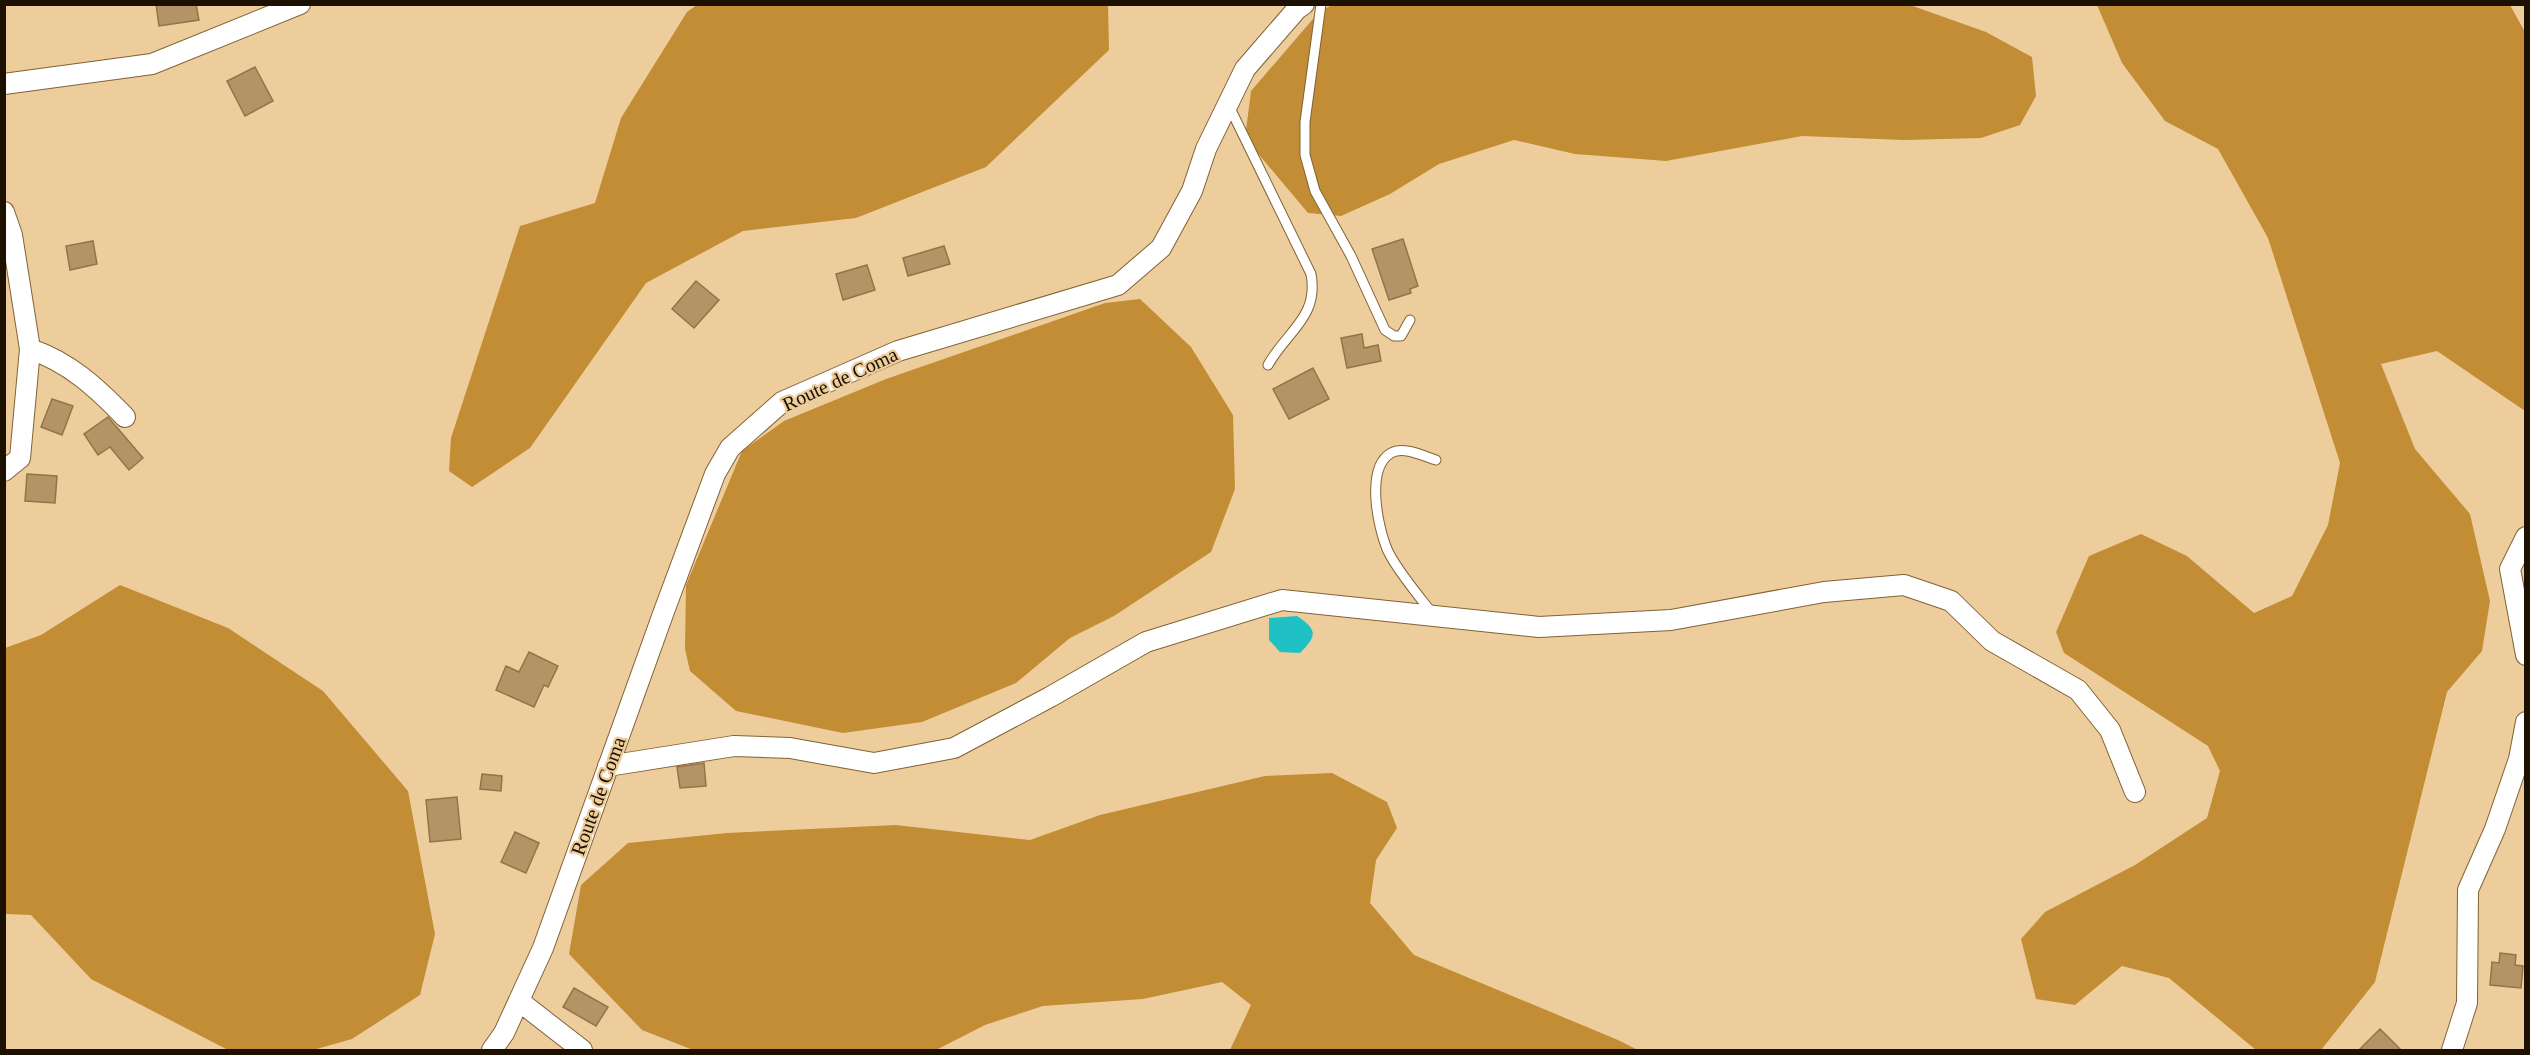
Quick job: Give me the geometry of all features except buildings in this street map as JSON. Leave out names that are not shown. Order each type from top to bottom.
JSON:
[{"type":"street","points":[[4,84],[152,64],[300,4]]},
{"type":"street","name":"Route de Coma","points":[[492,1050],[504,1033],[543,948],[716,474],[730,448],[782,402],[898,351],[1118,285],[1161,248],[1192,191],[1206,149],[1245,69],[1297,9],[1304,4]]},
{"type":"street","points":[[4,212],[12,235],[30,349],[20,459],[10,469],[4,471]]},
{"type":"street","points":[[30,349],[51,356],[72,369],[97,389],[125,417]]},
{"type":"street","points":[[2526,537],[2510,569],[2526,655]]},
{"type":"street","points":[[608,766],[734,746],[790,748],[874,763],[954,748],[1146,642],[1282,600],[1539,627],[1660,620],[1824,592],[1904,585],[1951,601],[1992,641],[2078,690],[2110,730],[2135,792]]},
{"type":"street","points":[[2452,1050],[2467,1003],[2468,890],[2495,829],[2516,769],[2526,722]]},
{"type":"street","points":[[519,1001],[582,1050]]},
{"type":"lane","points":[[1321,4],[1305,122],[1305,155],[1315,191],[1351,256],[1385,330],[1394,336],[1401,336],[1410,320]]},
{"type":"lane","points":[[1228,104],[1311,274],[1314,290],[1310,308],[1299,326],[1277,349],[1268,365]]},
{"type":"lane","points":[[1433,615],[1388,551],[1377,516],[1376,485],[1381,463],[1392,453],[1407,451],[1436,460]]},
{"type":"shaded area","points":[[697,5],[1108,5],[1109,50],[986,167],[856,218],[743,231],[646,283],[530,448],[472,487],[449,471],[451,438],[520,226],[595,203],[621,118],[687,12]]},
{"type":"shaded area","points":[[1332,5],[1910,5],[1986,32],[2032,57],[2036,96],[2020,125],[1981,138],[1904,140],[1802,136],[1666,161],[1575,154],[1514,140],[1439,164],[1390,194],[1341,216],[1308,213],[1245,138],[1251,91],[1319,12]]},
{"type":"shaded area","points":[[2097,5],[2510,5],[2525,32],[2525,411],[2437,351],[2381,364],[2415,449],[2470,514],[2490,601],[2482,651],[2447,692],[2375,982],[2321,1050],[2256,1050],[2169,978],[2122,966],[2075,1005],[2036,999],[2021,939],[2045,912],[2135,865],[2207,818],[2220,771],[2208,746],[2064,653],[2056,632],[2089,556],[2141,534],[2187,556],[2254,613],[2292,596],[2328,525],[2340,463],[2268,238],[2218,149],[2165,121],[2122,63]]},
{"type":"shaded area","points":[[1140,299],[1191,347],[1233,415],[1235,489],[1211,552],[1114,616],[1070,638],[1016,683],[922,722],[843,733],[736,711],[690,671],[685,649],[686,585],[742,451],[784,421],[886,379],[1105,303]]},
{"type":"shaded area","points":[[120,585],[228,628],[323,691],[408,791],[435,934],[420,995],[352,1039],[313,1050],[228,1050],[91,979],[31,915],[5,914],[5,648],[41,635]]},
{"type":"shaded area","points":[[1332,773],[1387,802],[1397,828],[1376,860],[1370,903],[1414,955],[1638,1050],[1230,1050],[1251,1005],[1222,982],[1143,999],[1043,1006],[985,1025],[936,1050],[693,1050],[642,1030],[569,954],[581,885],[628,843],[727,833],[896,825],[1030,840],[1100,815],[1265,776]]},
{"type":"water","points":[[1297,616],[1312,629],[1312,638],[1300,653],[1280,652],[1269,640],[1269,618]]}]
